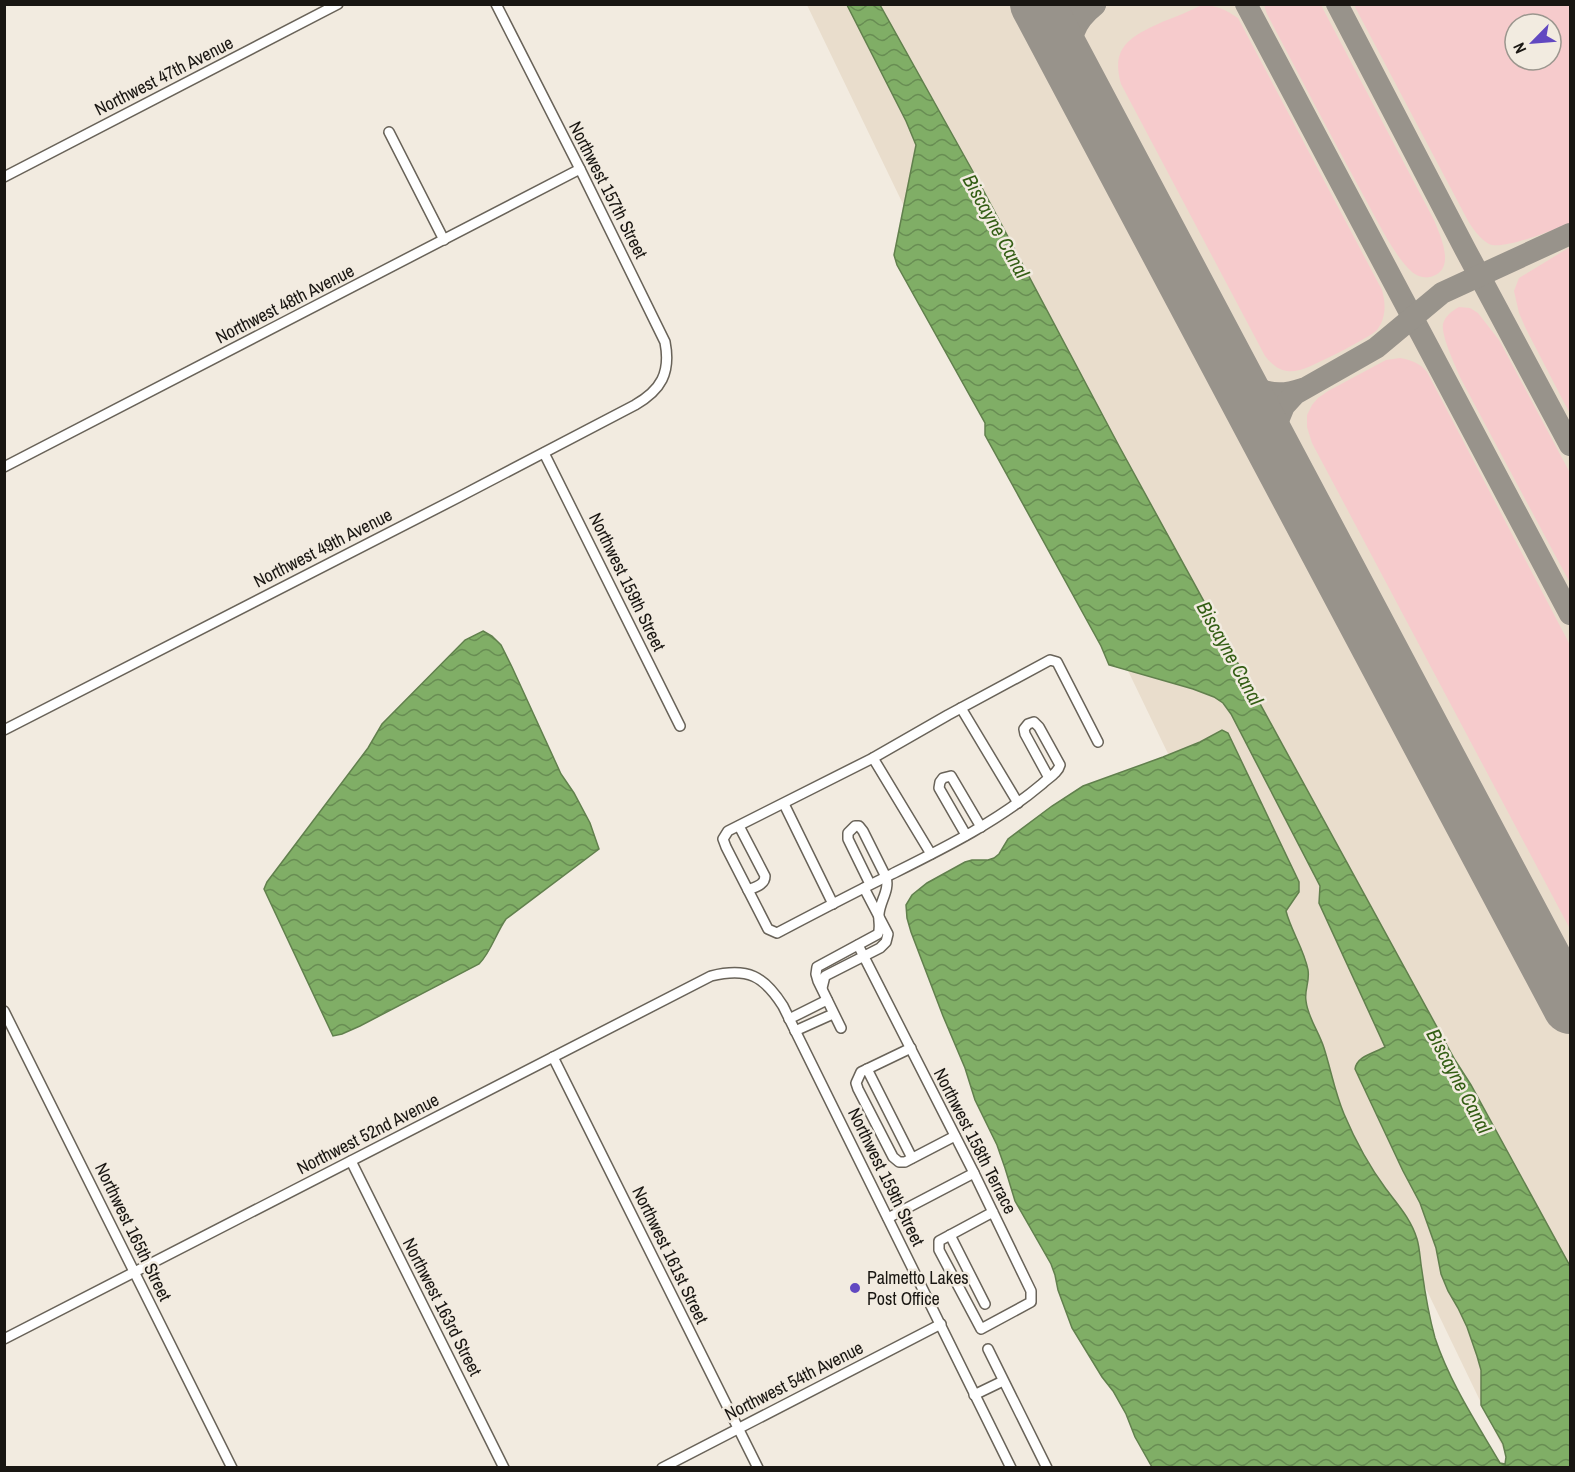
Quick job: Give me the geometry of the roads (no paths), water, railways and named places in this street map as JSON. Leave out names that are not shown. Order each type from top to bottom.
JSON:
[{"type":"street","name":"Northwest 47th Avenue","points":[[4,177],[322,8],[338,4]]},
{"type":"street","name":"Northwest 157th Street","points":[[496,4],[665,342],[668,355],[667,368],[663,379],[653,392]]},
{"type":"street","points":[[389,132],[444,240]]},
{"type":"street","name":"Northwest 48th Avenue","points":[[4,467],[580,169]]},
{"type":"street","name":"Northwest 49th Avenue","points":[[4,730],[544,453],[635,405],[653,392]]},
{"type":"street","name":"Northwest 159th Street","points":[[544,453],[680,726]]},
{"type":"street","points":[[1049,778],[1025,734],[1024,729],[1028,724],[1034,722],[1060,765],[1059,769],[1049,778],[1018,803],[981,827],[777,933],[768,929],[723,839],[728,831],[873,758],[1050,660],[1057,662],[1098,742]]},
{"type":"street","points":[[961,708],[1018,803]]},
{"type":"street","points":[[873,758],[931,854]]},
{"type":"street","points":[[966,835],[939,788],[943,778],[951,776],[981,827]]},
{"type":"street","points":[[784,804],[833,904]]},
{"type":"street","points":[[739,826],[765,876],[763,883],[748,890]]},
{"type":"street","points":[[822,988],[825,976],[879,948],[886,942],[888,934],[879,915],[848,839],[848,833],[855,826],[859,826],[888,882],[879,915],[878,934],[817,967],[816,974],[833,1014],[841,1028]]},
{"type":"street","name":"Northwest 158th Terrace","points":[[858,945],[993,1212],[1031,1291],[1031,1302],[981,1329],[939,1250],[939,1242],[950,1236]]},
{"type":"street","name":"Northwest 52nd Avenue","points":[[4,1339],[711,976],[732,972],[751,975]]},
{"type":"street","name":"Northwest 159th Street","points":[[751,975],[773,991],[789,1018],[1011,1467]]},
{"type":"street","points":[[789,1018],[827,1000]]},
{"type":"street","name":"Northwest 165th Street","points":[[4,1011],[232,1467]]},
{"type":"street","points":[[795,1031],[833,1014]]},
{"type":"street","points":[[911,1048],[867,1069],[912,1158]]},
{"type":"street","name":"Northwest 161st Street","points":[[553,1057],[758,1467]]},
{"type":"street","name":"Northwest 159th Street","points":[[867,1069],[861,1072],[856,1083],[896,1161],[905,1162],[955,1136]]},
{"type":"street","name":"Northwest 163rd Street","points":[[351,1161],[504,1467]]},
{"type":"street","points":[[888,1218],[974,1173]]},
{"type":"street","points":[[985,1304],[950,1236],[993,1212]]},
{"type":"street","name":"Northwest 54th Avenue","points":[[662,1467],[941,1324]]},
{"type":"street","points":[[988,1349],[1047,1467]]},
{"type":"street","points":[[974,1395],[1003,1381]]},
{"type":"water","name":"Biscayne Canal","points":[[847,5],[880,5],[981,186],[1119,446],[1570,1266],[1570,1467],[1152,1467],[1113,1391],[1072,1328],[1051,1264],[1015,1201],[997,1145],[975,1100],[965,1068],[911,932],[906,905],[912,895],[927,883],[965,862],[994,858],[1008,839],[1083,786],[1163,757],[1222,730],[1228,733],[1299,882],[1299,892],[1286,911],[1308,970],[1307,1007],[1324,1048],[1341,1106],[1368,1162],[1411,1225],[1419,1247],[1424,1288],[1441,1355],[1456,1387],[1500,1463],[1505,1464],[1503,1444],[1481,1405],[1481,1370],[1477,1356],[1467,1327],[1441,1274],[1436,1248],[1420,1203],[1355,1069],[1362,1058],[1385,1047],[1319,903],[1320,886],[1231,714],[1223,703],[1193,689],[1109,665],[1101,646],[985,435],[985,423],[897,265],[894,255],[916,145]]},
{"type":"water","points":[[483,631],[501,645],[561,774],[590,823],[599,849],[506,919],[479,964],[360,1026],[333,1036],[264,889],[368,748],[382,724],[465,640]]},
{"type":"place","name":"Palmetto Lakes Post Office","points":[[855,1288]]}]
